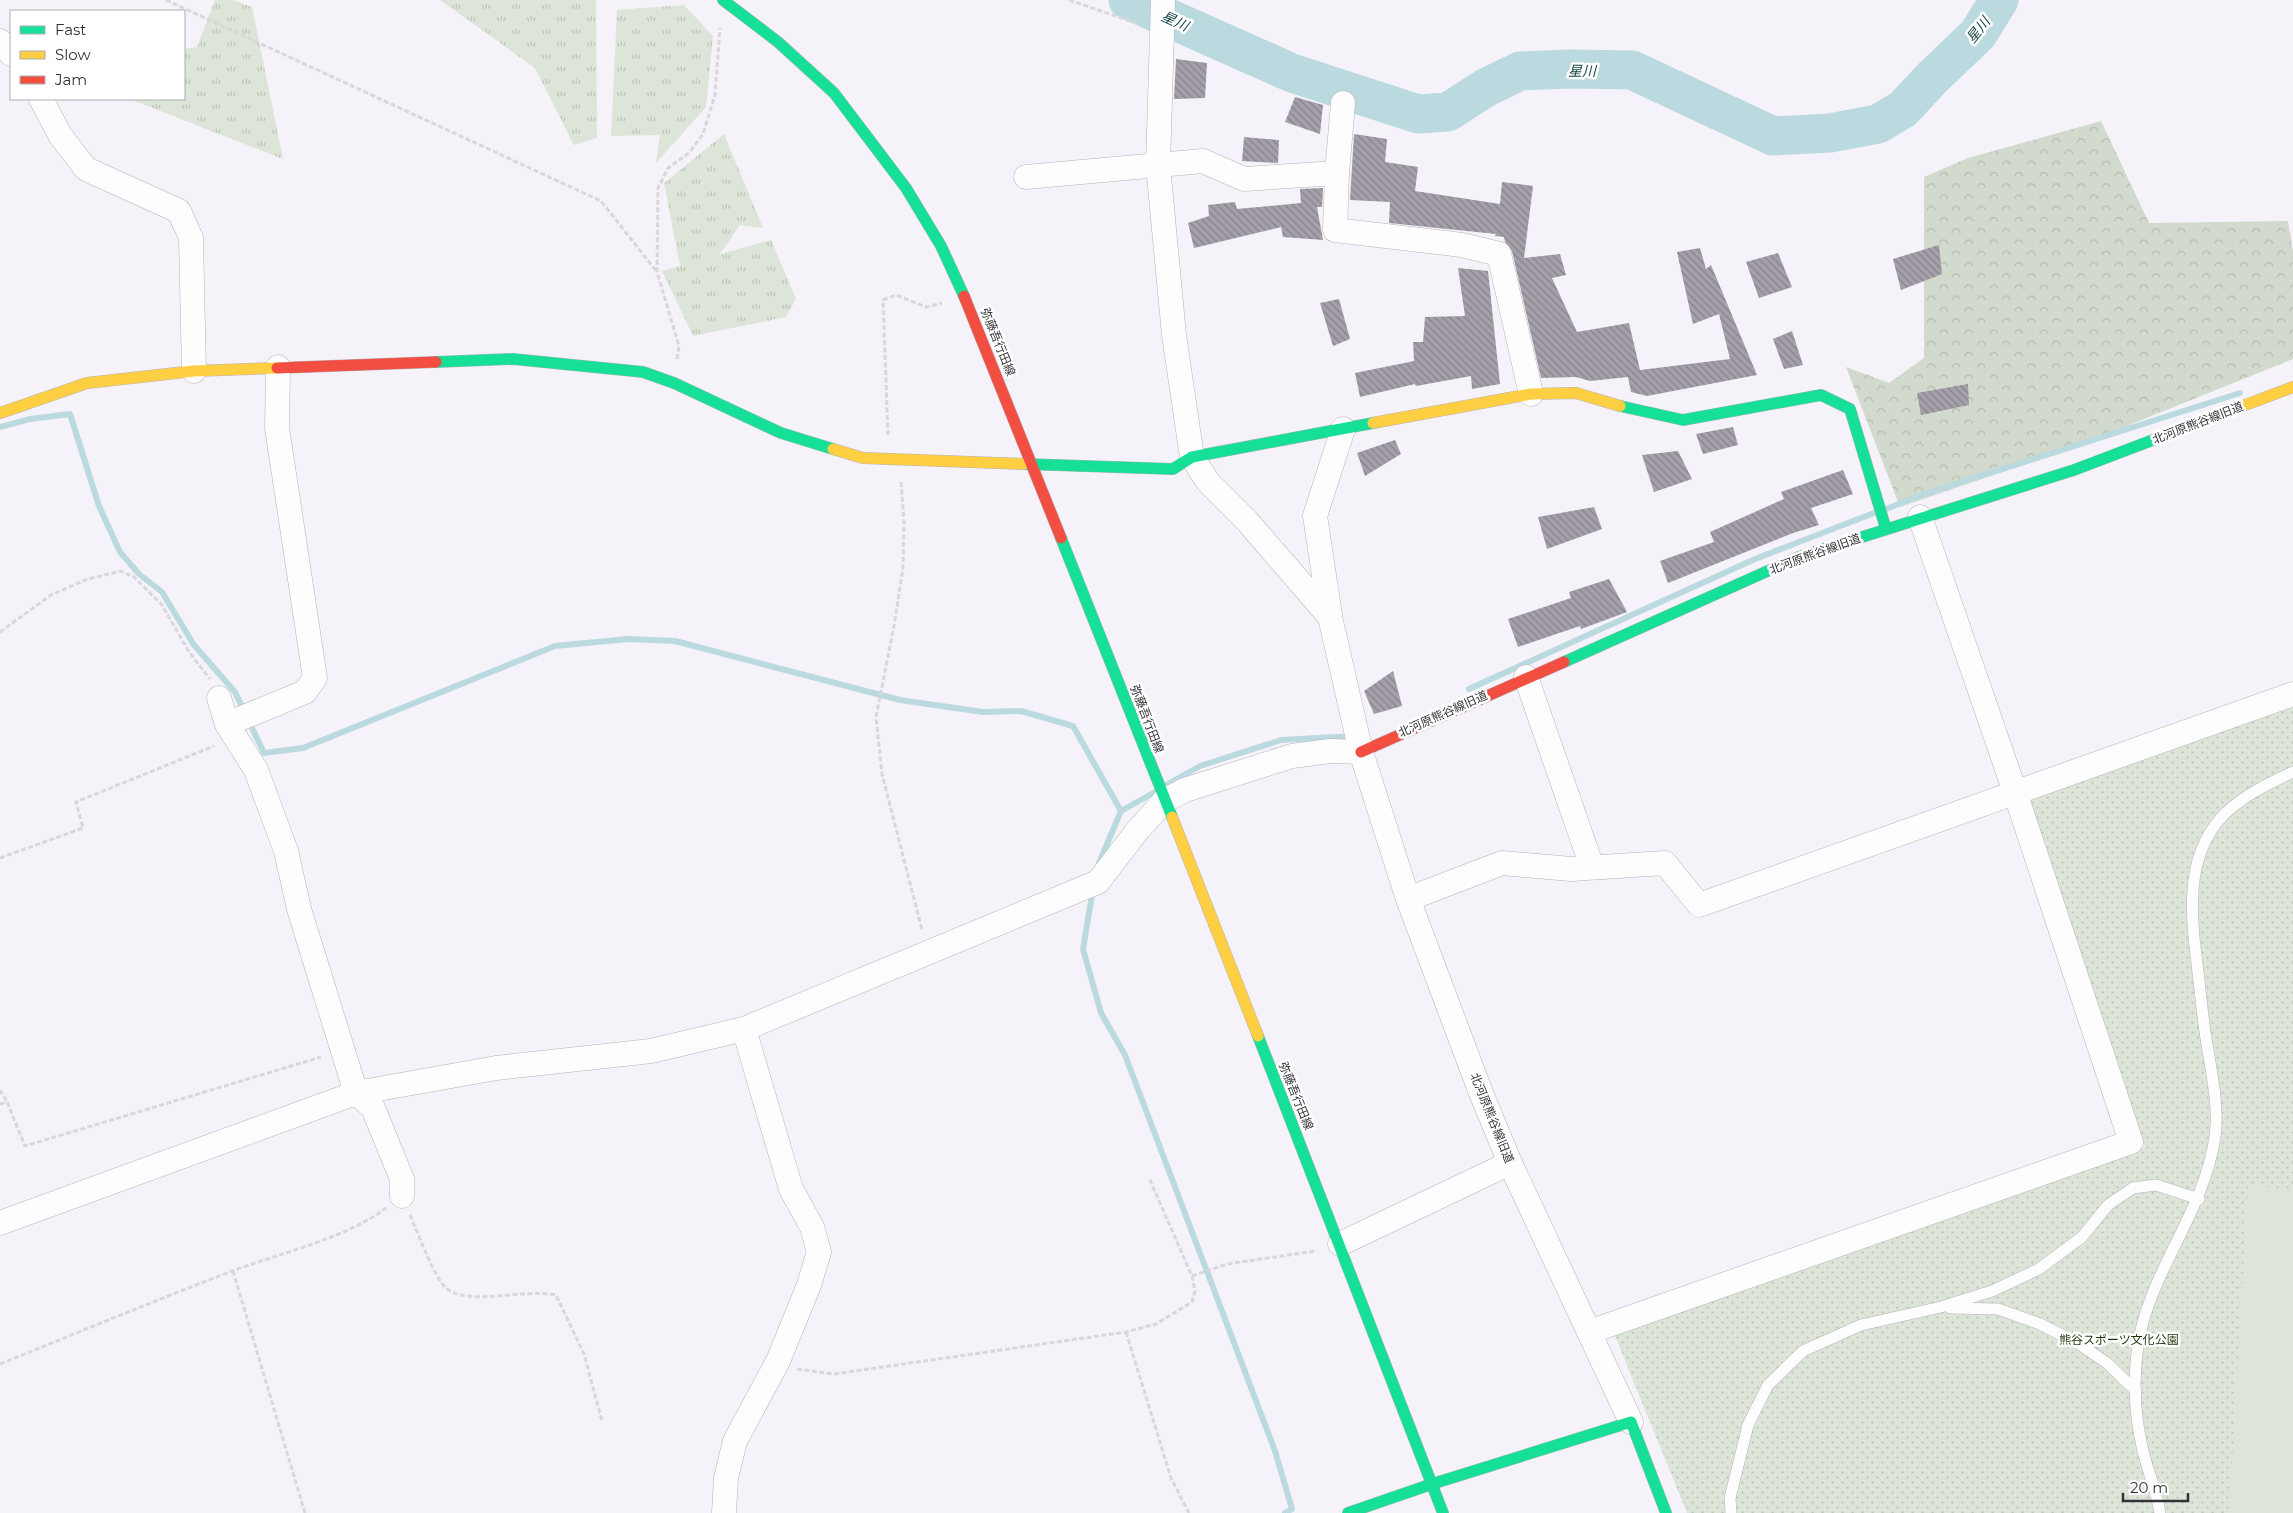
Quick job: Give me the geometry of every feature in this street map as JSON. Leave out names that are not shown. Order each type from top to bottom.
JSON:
[{"type":"street","name":"弥藤吾行田線","points":[[723,0],[778,42],[834,92],[906,188],[941,246],[963,294],[1031,463],[1340,1244],[1443,1513]]},
{"type":"street","points":[[1163,0],[1158,166],[1174,335],[1192,457],[1208,482],[1247,521],[1330,617]]},
{"type":"street","points":[[0,41],[10,53]]},
{"type":"street","points":[[42,100],[60,135],[86,169],[180,211],[191,238],[194,371]]},
{"type":"street","points":[[1343,103],[1337,174],[1335,230],[1462,245],[1499,254],[1531,394]]},
{"type":"street","points":[[1026,177],[1203,161],[1244,179],[1337,174]]},
{"type":"street","points":[[0,413],[87,383],[194,371],[513,359],[642,372],[674,383],[781,433],[863,458],[1173,469],[1192,457],[1531,394],[1576,393],[1608,403],[1683,420],[1821,395],[1850,409],[1886,529]]},
{"type":"street","points":[[231,730],[304,692],[315,678],[277,428],[278,368]]},
{"type":"street","name":"北河原熊谷線旧道","points":[[1666,1513],[1631,1422],[1510,1164],[1481,1093],[1408,899],[1360,752],[1798,557],[2074,470],[2293,387]]},
{"type":"street","points":[[0,1223],[356,1093],[496,1068],[651,1051],[744,1029],[1098,882],[1137,831],[1164,802],[1185,790],[1292,756],[1330,750],[1360,752],[1330,617],[1315,516],[1343,429]]},
{"type":"street","points":[[1589,1332],[2131,1142],[2015,792],[1920,517]]},
{"type":"street","points":[[1526,677],[1592,867]]},
{"type":"street","points":[[1408,899],[1502,864],[1571,869],[1665,863],[1698,905],[2293,694]]},
{"type":"street","points":[[219,698],[231,730],[256,770],[286,851],[299,908],[356,1093],[373,1108],[402,1180],[402,1196]]},
{"type":"street","points":[[724,1513],[726,1478],[735,1440],[778,1361],[809,1285],[819,1252],[812,1227],[791,1189],[744,1029]]},
{"type":"street","points":[[1340,1244],[1510,1164]]},
{"type":"street","points":[[1348,1513],[1432,1484],[1631,1422]]},
{"type":"lane","points":[[2160,1513],[2143,1451],[2136,1416],[2137,1362],[2143,1324],[2153,1292],[2199,1198],[2215,1136],[2211,1068],[2203,1022],[2191,906],[2194,877],[2203,847],[2218,821],[2238,802],[2293,772]]},
{"type":"lane","points":[[1731,1513],[1730,1498],[1748,1425],[1768,1385],[1803,1351],[1861,1325],[1941,1308],[1992,1291],[2039,1269],[2082,1237],[2108,1205],[2133,1188],[2156,1185],[2199,1198]]},
{"type":"lane","points":[[1941,1308],[1998,1309],[2040,1324],[2079,1344],[2107,1363],[2136,1391]]},
{"type":"path","points":[[166,0],[602,201],[657,272]]},
{"type":"path","points":[[1069,0],[1161,32]]},
{"type":"path","points":[[674,383],[678,346],[657,272],[658,188],[668,168],[689,154],[703,134],[715,95],[721,19]]},
{"type":"path","points":[[929,953],[882,774],[876,717],[903,568],[904,522],[894,458],[883,300],[896,295],[926,307],[963,294]]},
{"type":"path","points":[[0,632],[51,595],[85,580],[120,571],[134,577],[162,605],[189,652],[213,683],[219,698]]},
{"type":"path","points":[[0,858],[83,828],[76,802],[231,730]]},
{"type":"path","points":[[0,1090],[7,1102],[25,1146],[343,1050]]},
{"type":"path","points":[[0,1104],[7,1102]]},
{"type":"path","points":[[778,1361],[800,1370],[834,1374],[1126,1332],[1156,1324],[1192,1302],[1195,1291],[1192,1276],[1150,1178]]},
{"type":"path","points":[[0,1364],[233,1271],[353,1228],[373,1218],[402,1196],[445,1288],[465,1298],[540,1292],[556,1295],[584,1354],[602,1422]]},
{"type":"path","points":[[1192,1276],[1227,1264],[1314,1252],[1340,1244]]},
{"type":"path","points":[[233,1271],[305,1513]]},
{"type":"path","points":[[1126,1332],[1171,1478],[1188,1513]]},
{"type":"green space","points":[[215,0],[232,0],[252,7],[283,159],[133,100],[185,100],[185,49],[197,47]]},
{"type":"green space","points":[[440,0],[596,0],[597,138],[574,145],[535,68]]},
{"type":"green space","points":[[684,5],[713,36],[706,107],[656,163],[660,135],[611,136],[617,10]]},
{"type":"green space","points":[[2101,121],[2149,223],[2288,221],[2293,252],[2293,359],[2067,450],[1900,507],[1846,367],[1889,383],[1924,358],[1924,177],[1968,158]]},
{"type":"green space","points":[[724,134],[763,228],[740,225],[720,254],[771,240],[796,299],[786,317],[693,336],[662,271],[680,266],[664,183]]},
{"type":"green space","name":"熊谷スポーツ文化公園","points":[[2293,702],[2293,1513],[1687,1513],[1613,1331],[2145,1147],[2020,797]]},
{"type":"green space","points":[[2248,1186],[2293,1189],[2293,1513],[2229,1513]]},
{"type":"building","points":[[1176,59],[1207,63],[1205,98],[1174,99]]},
{"type":"building","points":[[1295,97],[1323,105],[1320,134],[1285,122]]},
{"type":"building","points":[[1354,134],[1387,139],[1385,162],[1418,167],[1415,191],[1500,204],[1502,182],[1533,186],[1524,258],[1560,254],[1566,275],[1552,278],[1577,332],[1629,323],[1640,370],[1730,359],[1719,314],[1693,324],[1677,252],[1700,248],[1706,269],[1711,265],[1757,375],[1647,396],[1631,392],[1628,377],[1590,381],[1576,377],[1541,378],[1512,251],[1505,242],[1504,237],[1495,236],[1496,234],[1389,223],[1390,202],[1350,200]]},
{"type":"building","points":[[1244,137],[1279,140],[1278,163],[1242,161]]},
{"type":"building","points":[[1323,188],[1322,207],[1317,207],[1323,240],[1283,237],[1281,227],[1194,248],[1188,223],[1209,216],[1208,205],[1235,202],[1237,209],[1301,203],[1300,189]]},
{"type":"building","points":[[1939,245],[1942,274],[1901,290],[1893,259]]},
{"type":"building","points":[[1778,253],[1792,287],[1759,298],[1746,262]]},
{"type":"building","points":[[1458,268],[1488,271],[1500,384],[1472,389],[1471,376],[1416,386],[1415,384],[1360,397],[1355,373],[1414,361],[1413,342],[1423,342],[1425,317],[1465,316]]},
{"type":"building","points":[[1339,299],[1350,339],[1333,346],[1320,303]]},
{"type":"building","points":[[1792,331],[1803,365],[1784,369],[1773,339]]},
{"type":"building","points":[[1968,384],[1969,405],[1921,415],[1917,393]]},
{"type":"building","points":[[1733,427],[1738,445],[1703,454],[1696,434]]},
{"type":"building","points":[[1395,440],[1401,454],[1365,476],[1357,453]]},
{"type":"building","points":[[1678,451],[1692,479],[1654,492],[1642,455]]},
{"type":"building","points":[[1843,470],[1853,494],[1811,508],[1819,525],[1793,533],[1668,583],[1660,561],[1714,542],[1710,532],[1784,499],[1781,492]]},
{"type":"building","points":[[1594,507],[1602,529],[1547,549],[1538,517]]},
{"type":"building","points":[[1609,579],[1627,612],[1581,629],[1580,626],[1518,647],[1508,619],[1571,598],[1569,592]]},
{"type":"building","points":[[1393,671],[1402,706],[1374,714],[1364,691]]},
{"type":"waterway","name":"星川","points":[[1128,0],[1292,73],[1418,114],[1448,112],[1485,88],[1520,71],[1570,69],[1632,70],[1773,136],[1830,133],[1878,124],[1903,109],[1978,34],[1999,0]]},
{"type":"waterway","points":[[1886,509],[1924,494],[2240,393]]},
{"type":"waterway","points":[[0,427],[30,419],[70,414],[99,506],[120,552],[139,574],[162,592],[194,645],[235,692],[264,753],[303,748],[555,646],[628,639],[675,641],[900,700],[983,712],[1021,711],[1073,726],[1121,811]]},
{"type":"waterway","points":[[1469,689],[1755,559],[1874,513]]},
{"type":"waterway","points":[[1166,785],[1200,766],[1281,740],[1354,736]]},
{"type":"waterway","points":[[1099,863],[1121,811],[1155,792]]},
{"type":"waterway","points":[[1093,889],[1083,949],[1101,1013],[1125,1055],[1275,1451],[1292,1509],[1285,1513]]},
{"type":"traffic: fast","points":[[723,0],[778,42],[834,93],[906,188],[941,246],[964,296]]},
{"type":"traffic: fast","points":[[436,362],[513,359],[643,372],[674,383],[781,433],[833,449]]},
{"type":"traffic: fast","points":[[1620,406],[1683,420],[1821,395],[1850,409],[1886,529]]},
{"type":"traffic: fast","points":[[1564,662],[1799,557],[2074,470],[2216,416]]},
{"type":"traffic: fast","points":[[1024,464],[1173,469],[1192,457],[1373,423]]},
{"type":"traffic: fast","points":[[1061,538],[1172,817]]},
{"type":"traffic: fast","points":[[1258,1036],[1443,1513]]},
{"type":"traffic: fast","points":[[1348,1513],[1432,1484],[1631,1422],[1666,1513]]},
{"type":"traffic: slow","points":[[0,413],[87,383],[194,371],[277,368]]},
{"type":"traffic: slow","points":[[2216,416],[2293,387]]},
{"type":"traffic: slow","points":[[1373,423],[1531,394],[1576,393],[1620,406]]},
{"type":"traffic: slow","points":[[833,449],[863,458],[1024,464]]},
{"type":"traffic: slow","points":[[1172,817],[1258,1036]]},
{"type":"traffic: jam","points":[[964,296],[1061,538]]},
{"type":"traffic: jam","points":[[277,368],[436,362]]},
{"type":"traffic: jam","points":[[1361,752],[1564,662]]}]
